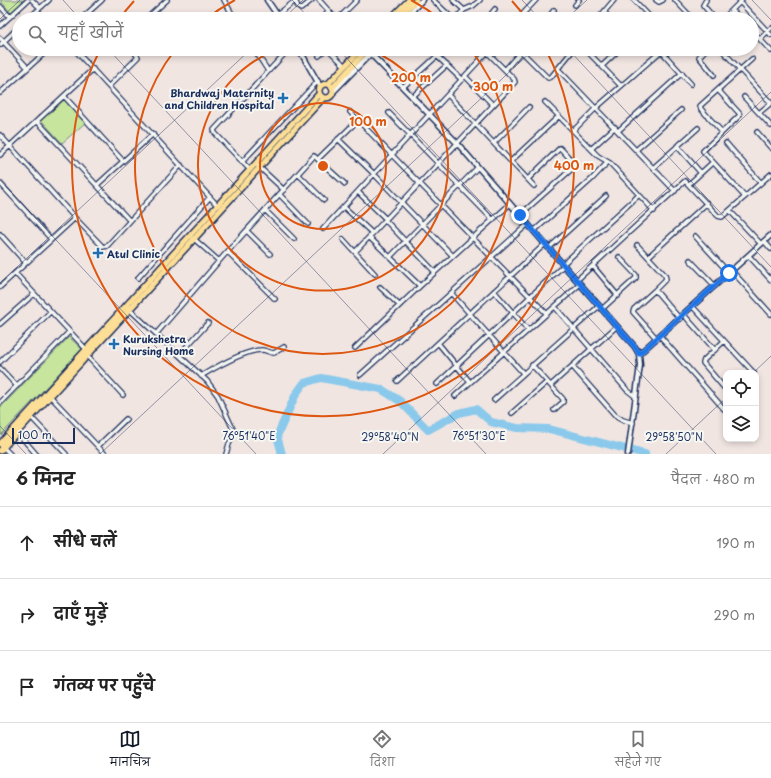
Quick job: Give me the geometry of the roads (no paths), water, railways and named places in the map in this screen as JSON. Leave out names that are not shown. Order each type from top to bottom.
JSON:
[{"type":"main road","points":[[397,12],[409,0]]},
{"type":"main road","points":[[404,12],[416,0]]},
{"type":"main road","points":[[321,96],[318,91],[319,84],[328,84],[354,56]]},
{"type":"main road","points":[[2,445],[17,432],[87,356],[128,308],[321,96],[330,96],[333,90],[364,56]]},
{"type":"main road","points":[[328,84],[333,90]]},
{"type":"main road","points":[[220,207],[250,170],[257,166]]},
{"type":"main road","points":[[2,445],[86,349],[128,308]]},
{"type":"street","points":[[14,12],[28,0]]},
{"type":"street","points":[[32,0],[40,8]]},
{"type":"street","points":[[36,12],[49,0]]},
{"type":"street","points":[[89,12],[102,0]]},
{"type":"street","points":[[154,12],[167,0]]},
{"type":"street","points":[[224,0],[232,12]]},
{"type":"street","points":[[267,0],[276,12]]},
{"type":"street","points":[[280,12],[295,0],[300,9],[312,0]]},
{"type":"street","points":[[319,0],[329,12]]},
{"type":"street","points":[[344,12],[357,0]]},
{"type":"street","points":[[411,12],[422,0]]},
{"type":"street","points":[[433,0],[446,12]]},
{"type":"street","points":[[453,0],[464,10],[473,6],[480,0]]},
{"type":"street","points":[[525,12],[536,0]]},
{"type":"street","points":[[575,5],[579,0]]},
{"type":"street","points":[[604,12],[614,0]]},
{"type":"street","points":[[634,0],[645,12]]},
{"type":"street","points":[[656,0],[659,2],[663,0]]},
{"type":"street","points":[[675,0],[686,12]]},
{"type":"street","points":[[706,0],[703,6],[709,12]]},
{"type":"street","points":[[732,10],[741,1],[752,12]]},
{"type":"street","points":[[0,6],[10,16],[0,26]]},
{"type":"street","points":[[759,20],[770,31],[760,39],[771,52]]},
{"type":"street","points":[[2,43],[12,34]]},
{"type":"street","points":[[0,38],[2,43],[12,53]]},
{"type":"street","points":[[16,56],[28,68]]},
{"type":"street","points":[[0,93],[41,56]]},
{"type":"street","points":[[81,56],[220,207]]},
{"type":"street","points":[[109,86],[138,58],[137,56]]},
{"type":"street","points":[[258,56],[268,71]]},
{"type":"street","points":[[250,170],[215,133],[214,130],[282,56]]},
{"type":"street","points":[[242,162],[319,84],[303,56]]},
{"type":"street","points":[[334,56],[345,66]]},
{"type":"street","points":[[373,56],[478,167],[635,347],[639,354],[640,365],[628,454]]},
{"type":"street","points":[[403,87],[436,56],[439,56],[462,80]]},
{"type":"street","points":[[323,229],[462,80],[482,56]]},
{"type":"street","points":[[355,252],[515,82],[514,79],[492,56]]},
{"type":"street","points":[[505,70],[517,56]]},
{"type":"street","points":[[528,56],[548,78],[551,77],[568,56]]},
{"type":"street","points":[[592,56],[621,86]]},
{"type":"street","points":[[602,66],[613,56]]},
{"type":"street","points":[[574,130],[596,108],[655,56]]},
{"type":"street","points":[[666,56],[691,84]]},
{"type":"street","points":[[700,56],[699,57],[714,75]]},
{"type":"street","points":[[728,56],[771,103],[759,113]]},
{"type":"street","points":[[722,132],[700,108],[701,105],[752,58]]},
{"type":"street","points":[[412,97],[447,65]]},
{"type":"street","points":[[0,155],[93,69]]},
{"type":"street","points":[[558,69],[675,191]]},
{"type":"street","points":[[618,131],[682,73]]},
{"type":"street","points":[[465,76],[493,105]]},
{"type":"street","points":[[718,90],[740,114],[703,150],[745,197]]},
{"type":"street","points":[[448,95],[534,186]]},
{"type":"street","points":[[64,96],[123,161]]},
{"type":"street","points":[[744,97],[771,126]]},
{"type":"street","points":[[545,102],[601,158],[608,162],[654,211]]},
{"type":"street","points":[[494,143],[529,107]]},
{"type":"street","points":[[636,150],[681,110]]},
{"type":"street","points":[[350,112],[547,314]]},
{"type":"street","points":[[389,113],[493,220]]},
{"type":"street","points":[[511,161],[559,116]]},
{"type":"street","points":[[318,158],[358,120]]},
{"type":"street","points":[[37,121],[130,221]]},
{"type":"street","points":[[592,149],[615,127]]},
{"type":"street","points":[[653,168],[698,128]]},
{"type":"street","points":[[757,132],[771,148]]},
{"type":"street","points":[[96,185],[153,134]]},
{"type":"street","points":[[0,135],[103,247],[107,246],[181,165]]},
{"type":"street","points":[[338,139],[453,256]]},
{"type":"street","points":[[726,143],[761,183]]},
{"type":"street","points":[[677,146],[701,173]]},
{"type":"street","points":[[520,215],[574,167],[575,164],[560,148],[528,179]]},
{"type":"street","points":[[156,334],[313,156],[316,156],[345,184]]},
{"type":"street","points":[[534,231],[592,179],[608,162]]},
{"type":"street","points":[[689,184],[713,162]]},
{"type":"street","points":[[257,166],[284,190]]},
{"type":"street","points":[[390,257],[478,167]]},
{"type":"street","points":[[298,174],[324,200]]},
{"type":"street","points":[[455,396],[555,307],[593,266],[685,181],[720,217],[730,211],[770,176]]},
{"type":"street","points":[[0,183],[51,239]]},
{"type":"street","points":[[358,192],[386,219],[435,272]]},
{"type":"street","points":[[280,195],[308,224]]},
{"type":"street","points":[[436,384],[639,195]]},
{"type":"street","points":[[397,381],[510,276],[606,196]]},
{"type":"street","points":[[138,278],[210,197]]},
{"type":"street","points":[[355,348],[435,272],[510,204]]},
{"type":"street","points":[[648,257],[707,204]]},
{"type":"street","points":[[344,207],[390,257],[420,286]]},
{"type":"street","points":[[266,211],[294,239]]},
{"type":"street","points":[[730,211],[762,243],[771,249]]},
{"type":"street","points":[[1,285],[75,218]]},
{"type":"street","points":[[360,374],[528,224]]},
{"type":"street","points":[[247,232],[270,254]]},
{"type":"street","points":[[0,234],[26,263]]},
{"type":"street","points":[[639,354],[693,307],[771,235]]},
{"type":"street","points":[[695,236],[771,314]]},
{"type":"street","points":[[192,237],[219,261]]},
{"type":"street","points":[[343,239],[375,274]]},
{"type":"street","points":[[637,245],[666,278],[634,309],[633,312],[659,337],[723,408]]},
{"type":"street","points":[[228,252],[275,299]]},
{"type":"street","points":[[749,256],[771,280]]},
{"type":"street","points":[[494,400],[573,329],[618,296],[636,280],[637,277],[619,257]]},
{"type":"street","points":[[690,260],[715,286]]},
{"type":"street","points":[[593,266],[618,296]]},
{"type":"street","points":[[15,273],[86,349]]},
{"type":"street","points":[[380,286],[400,306]]},
{"type":"street","points":[[655,290],[680,318]]},
{"type":"street","points":[[494,291],[528,330]]},
{"type":"street","points":[[451,293],[523,373]]},
{"type":"street","points":[[0,324],[34,294]]},
{"type":"street","points":[[555,307],[626,390],[636,397]]},
{"type":"street","points":[[693,307],[751,370]]},
{"type":"street","points":[[128,308],[202,376],[218,396],[234,429],[226,454]]},
{"type":"street","points":[[0,362],[50,312]]},
{"type":"street","points":[[684,315],[715,350]]},
{"type":"street","points":[[179,356],[208,323]]},
{"type":"street","points":[[551,385],[617,326]]},
{"type":"street","points":[[0,403],[69,332]]},
{"type":"street","points":[[723,386],[703,363],[704,360],[724,341]]},
{"type":"street","points":[[438,343],[470,382]]},
{"type":"street","points":[[202,376],[227,362],[250,353],[261,350],[274,353],[284,347]]},
{"type":"street","points":[[87,356],[123,395]]},
{"type":"street","points":[[532,365],[563,399],[563,402],[554,410]]},
{"type":"street","points":[[572,366],[615,415],[632,423]]},
{"type":"street","points":[[0,368],[17,386]]},
{"type":"street","points":[[512,413],[547,382]]},
{"type":"street","points":[[50,396],[105,454]]},
{"type":"street","points":[[31,417],[66,454]]},
{"type":"street","points":[[98,446],[126,419]]},
{"type":"street","points":[[17,432],[36,454]]},
{"type":"street","points":[[2,445],[10,454]]},
{"type":"waterway","points":[[282,454],[277,436],[296,394],[304,383],[321,378],[381,389],[400,401],[428,430],[459,413],[476,409],[491,422],[517,428],[549,429],[645,454]]},
{"type":"place","name":"Bhardwaj Maternity and Children Hospital","points":[[283,98]]},
{"type":"place","name":"Atul Clinic","points":[[98,253]]},
{"type":"place","name":"Kurukshetra Nursing Home","points":[[114,344]]}]
